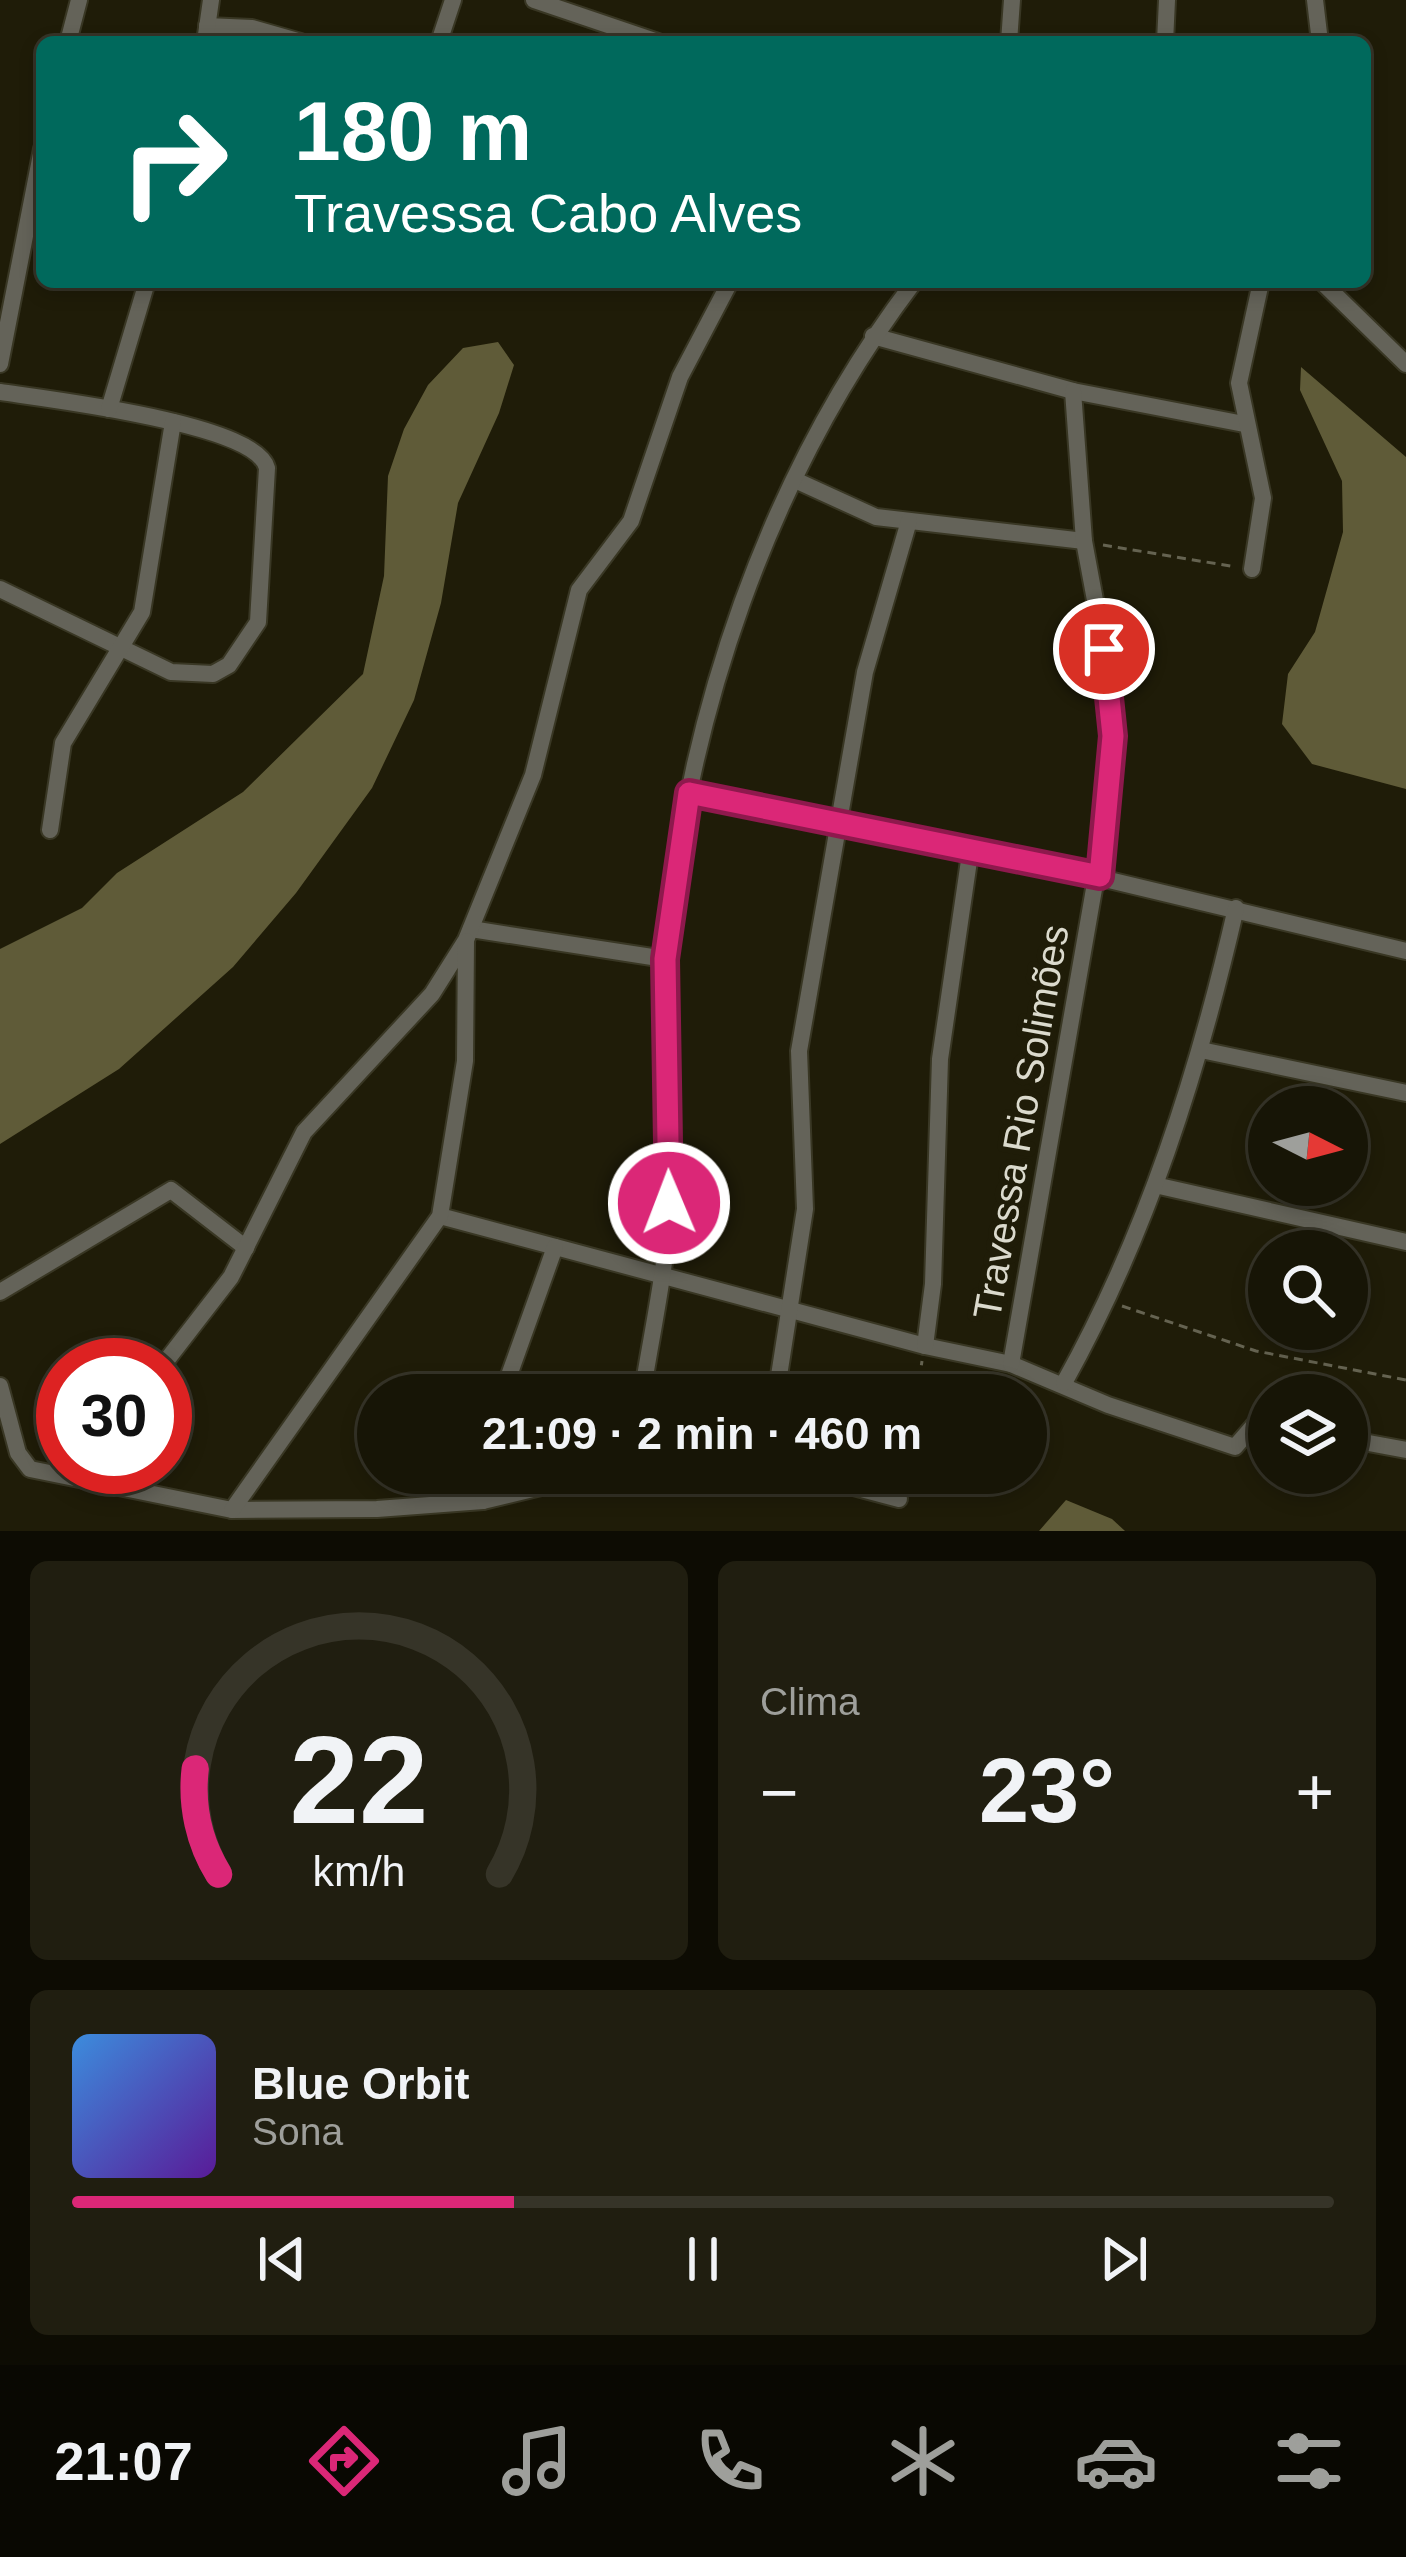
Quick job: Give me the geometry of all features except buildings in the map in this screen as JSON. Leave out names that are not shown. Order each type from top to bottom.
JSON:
[{"type":"street","points":[[70,36],[80,0]]},
{"type":"street","points":[[211,0],[206,34],[260,29],[282,36]]},
{"type":"street","points":[[441,36],[453,0]]},
{"type":"street","points":[[534,0],[640,36]]},
{"type":"street","points":[[1009,36],[1012,0]]},
{"type":"street","points":[[1165,36],[1168,0]]},
{"type":"street","points":[[1316,0],[1319,36]]},
{"type":"street","points":[[0,364],[36,180]]},
{"type":"street","points":[[109,409],[145,288]]},
{"type":"street","points":[[184,1338],[222,1290],[304,1132],[432,994],[469,935],[533,775],[579,590],[631,521],[688,359],[727,288]]},
{"type":"street","points":[[645,1374],[670,1180],[665,959],[689,793],[731,634],[795,480],[873,336],[909,288]]},
{"type":"street","points":[[1252,569],[1263,498],[1244,424],[1239,382],[1260,288]]},
{"type":"street","points":[[1328,288],[1406,364]]},
{"type":"street","points":[[873,336],[1073,391],[1244,424]]},
{"type":"street","name":"Travessa Rio Solimões","points":[[1011,1364],[1048,1134],[1100,876],[1113,736],[1108,670],[1084,542],[1073,391]]},
{"type":"street","points":[[0,392],[173,422],[265,459],[262,602],[244,646],[229,664],[201,675],[171,673],[0,589]]},
{"type":"street","points":[[50,830],[63,743],[123,648],[146,601],[173,422]]},
{"type":"street","points":[[795,480],[862,513],[1084,542]]},
{"type":"street","points":[[780,1374],[807,1173],[799,1051],[865,672],[909,521]]},
{"type":"street","points":[[689,793],[971,847],[1406,951]]},
{"type":"street","points":[[925,1346],[936,1235],[940,1059],[971,847]]},
{"type":"street","points":[[1064,1383],[1110,1301],[1155,1185],[1201,1050],[1236,908]]},
{"type":"street","points":[[469,935],[665,959]]},
{"type":"street","points":[[232,1510],[440,1216],[465,1061],[469,935]]},
{"type":"street","points":[[1201,1050],[1406,1093]]},
{"type":"street","points":[[1155,1185],[1406,1242]]},
{"type":"street","points":[[0,1292],[172,1190],[246,1248]]},
{"type":"street","points":[[440,1216],[925,1346],[1011,1364],[1108,1405],[1235,1448],[1248,1432]]},
{"type":"street","points":[[510,1374],[556,1247]]},
{"type":"street","points":[[0,1386],[21,1461],[36,1469]]},
{"type":"street","points":[[1368,1443],[1406,1450]]},
{"type":"street","points":[[172,1494],[232,1510],[483,1501],[512,1494]]},
{"type":"street","points":[[483,1494],[483,1501]]},
{"type":"street","points":[[883,1494],[899,1498]]},
{"type":"path","points":[[1084,542],[1252,569]]},
{"type":"path","points":[[1110,1301],[1204,1337],[1406,1380]]},
{"type":"path","points":[[920,1374],[925,1346]]},
{"type":"shaded area","points":[[498,342],[514,365],[499,413],[458,503],[441,603],[414,700],[372,788],[296,893],[233,967],[119,1069],[0,1144],[0,949],[82,908],[117,873],[243,792],[363,674],[384,576],[388,476],[404,429],[428,385],[463,348]]},
{"type":"shaded area","points":[[1301,367],[1406,457],[1406,789],[1312,764],[1282,724],[1288,674],[1315,632],[1343,532],[1342,481],[1300,390]]},
{"type":"shaded area","points":[[1066,1500],[1112,1519],[1125,1531],[1039,1531]]},
{"type":"route","points":[[669,1203],[665,959],[689,793],[1100,876],[1112,786],[1113,736],[1104,649]]}]
